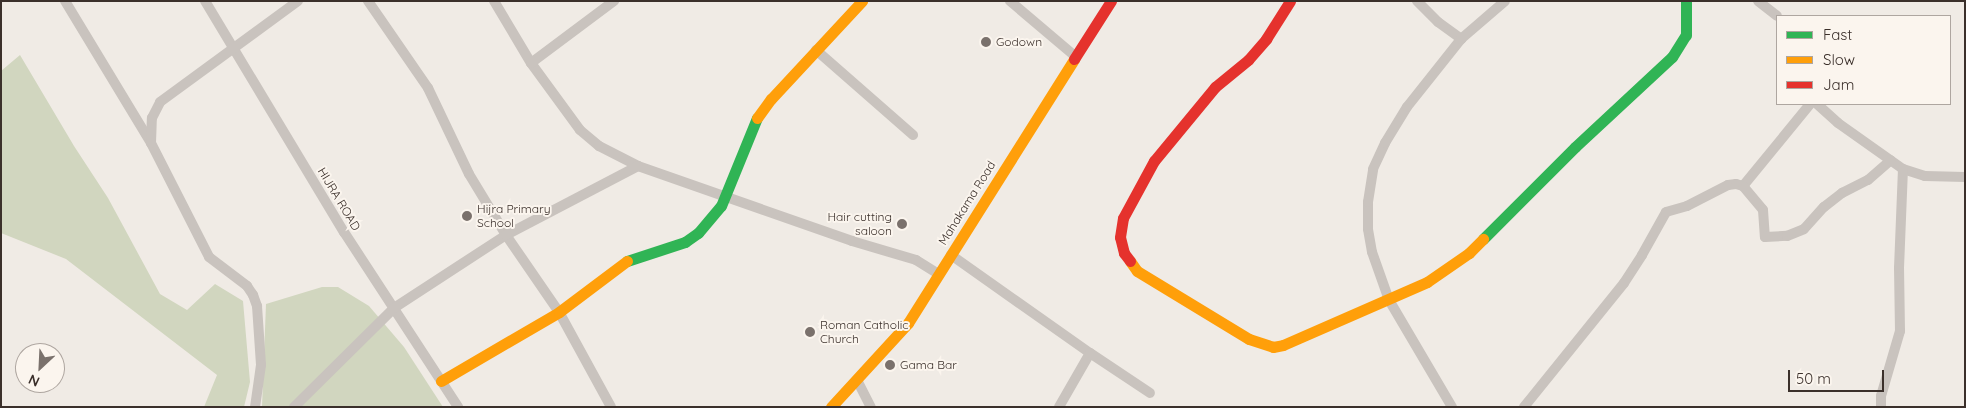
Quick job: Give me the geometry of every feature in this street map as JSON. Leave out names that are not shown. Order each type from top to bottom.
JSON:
[{"type":"street","points":[[65,1],[151,143],[209,257],[247,286],[253,295],[257,306],[261,365],[255,407]]},
{"type":"street","name":"HIJRA ROAD","points":[[205,1],[344,232],[458,407]]},
{"type":"street","points":[[151,143],[152,118],[160,102],[298,1]]},
{"type":"street","points":[[368,1],[428,88],[470,174],[506,235],[559,312],[611,407]]},
{"type":"street","points":[[494,1],[531,63],[580,130],[599,146],[638,166],[916,260],[938,274]]},
{"type":"street","points":[[531,63],[614,1]]},
{"type":"street","points":[[441,381],[559,312],[631,258],[684,242],[698,233],[712,218],[726,196],[756,120],[771,99],[862,1]]},
{"type":"street","points":[[1010,1],[1076,58]]},
{"type":"street","name":"Mahakama Road","points":[[831,407],[908,323],[1111,1]]},
{"type":"street","points":[[1290,1],[1266,39],[1248,60],[1215,87],[1154,161],[1123,218],[1120,237],[1124,253],[1137,270],[1249,339],[1273,347],[1283,345],[1427,282],[1469,253],[1575,147],[1672,57],[1686,35],[1686,1]]},
{"type":"street","points":[[1417,1],[1438,22],[1462,39]]},
{"type":"street","points":[[1452,407],[1389,300],[1378,271],[1368,229],[1368,202],[1373,169],[1385,142],[1407,107],[1462,39],[1505,1]]},
{"type":"street","points":[[1758,1],[1776,15]]},
{"type":"street","points":[[816,50],[913,135]]},
{"type":"street","points":[[1743,186],[1809,105]]},
{"type":"street","points":[[1818,105],[1838,122],[1904,169],[1925,176],[1965,177]]},
{"type":"street","points":[[1524,407],[1624,283],[1666,212],[1687,206],[1728,185],[1736,184],[1743,186],[1763,210],[1765,237],[1787,236],[1804,229],[1824,207],[1842,193],[1868,180],[1891,160]]},
{"type":"street","points":[[294,407],[394,308],[506,235],[638,166]]},
{"type":"street","points":[[1882,407],[1881,396],[1900,332],[1899,268],[1904,169]]},
{"type":"street","points":[[951,255],[1150,393]]},
{"type":"street","points":[[1059,407],[1090,353]]},
{"type":"street","points":[[857,380],[872,407]]},
{"type":"green space","points":[[20,55],[74,146],[108,198],[160,294],[187,310],[215,284],[243,301],[250,382],[244,407],[204,407],[217,375],[66,259],[1,233],[1,71]]},
{"type":"green space","points":[[322,287],[338,287],[369,306],[404,347],[443,407],[262,407],[266,304]]},
{"type":"traffic: fast","points":[[1483,239],[1575,147],[1672,57],[1686,35],[1686,1]]},
{"type":"traffic: fast","points":[[627,261],[685,242],[698,233],[721,206],[757,118]]},
{"type":"traffic: slow","points":[[757,118],[771,99],[862,1]]},
{"type":"traffic: slow","points":[[831,407],[908,323],[1074,59]]},
{"type":"traffic: slow","points":[[1130,261],[1137,271],[1249,339],[1273,347],[1283,345],[1427,282],[1469,253],[1483,239]]},
{"type":"traffic: slow","points":[[441,381],[559,312],[627,261]]},
{"type":"traffic: jam","points":[[1074,59],[1111,1]]},
{"type":"traffic: jam","points":[[1130,261],[1124,253],[1120,237],[1123,218],[1154,161],[1215,87],[1248,60],[1266,39],[1290,1]]},
{"type":"place","name":"Godown","points":[[986,42]]},
{"type":"place","name":"Hijra Primary School","points":[[467,216]]},
{"type":"place","name":"Hair cutting saloon","points":[[902,224]]},
{"type":"place","name":"Roman Catholic Church","points":[[810,332]]},
{"type":"place","name":"Gama Bar","points":[[890,365]]}]
